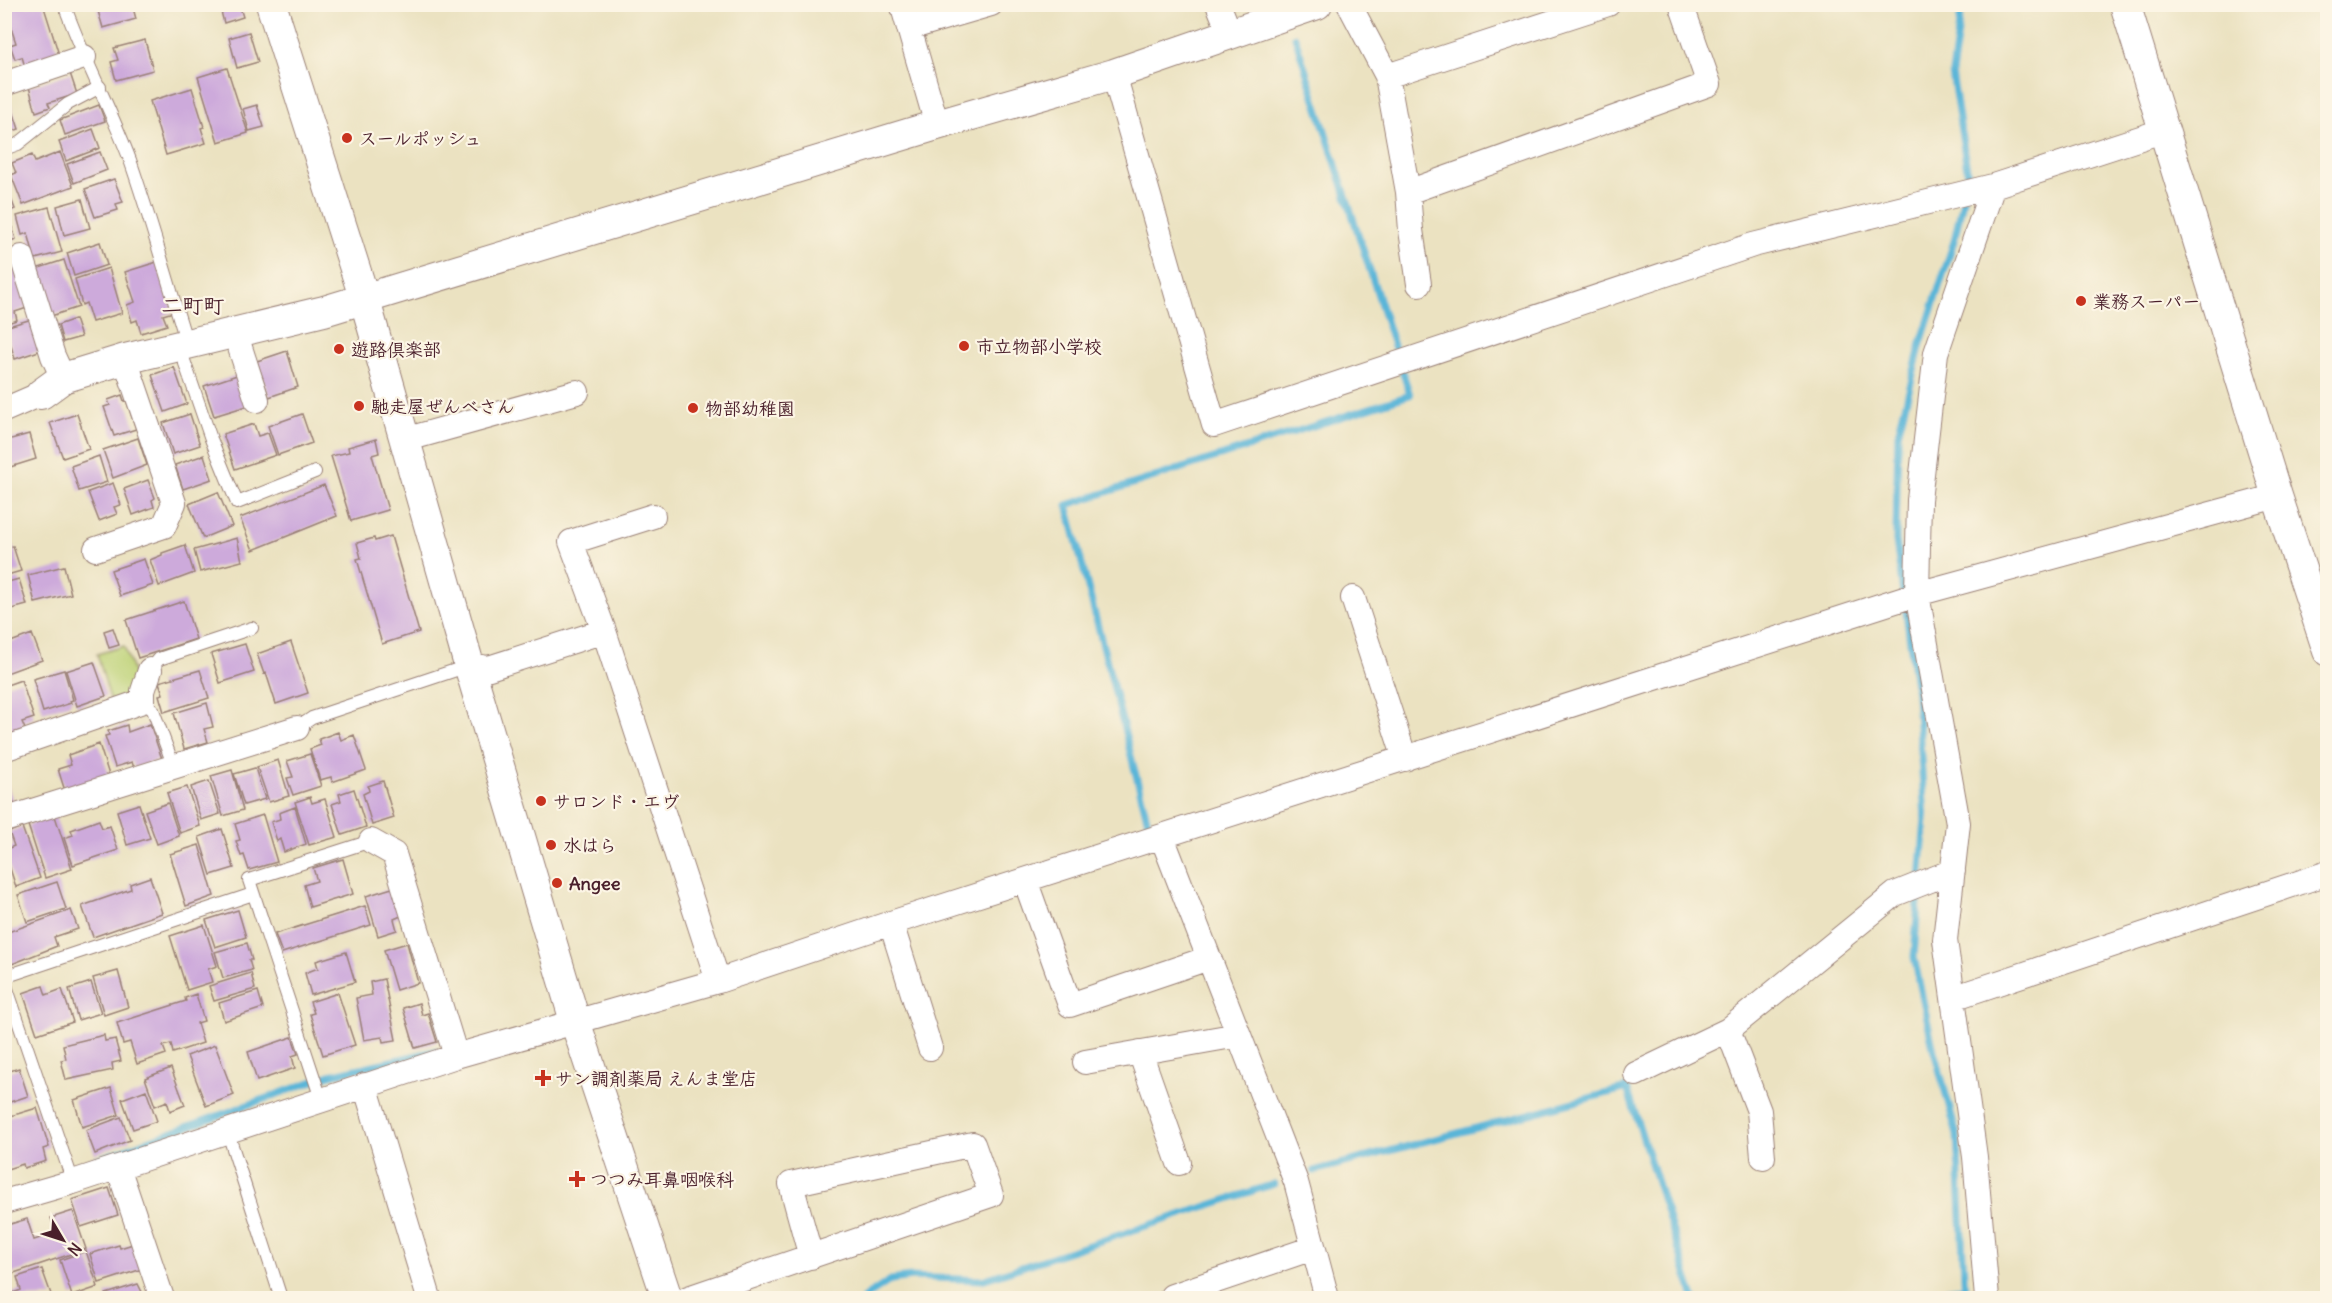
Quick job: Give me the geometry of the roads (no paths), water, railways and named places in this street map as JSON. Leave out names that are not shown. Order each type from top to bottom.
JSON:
[{"type":"street","points":[[272,4],[364,297],[469,666],[575,1021],[668,1299]]},
{"type":"street","points":[[902,4],[937,125]]},
{"type":"street","points":[[909,28],[991,4]]},
{"type":"street","points":[[1218,4],[1231,36]]},
{"type":"street","points":[[4,410],[52,386],[125,359],[324,311],[937,125],[1114,74],[1231,36],[1317,4]]},
{"type":"street","points":[[1349,4],[1387,76],[1408,192],[1419,284]]},
{"type":"street","points":[[1387,76],[1608,4]]},
{"type":"street","points":[[1408,192],[1709,84],[1681,4]]},
{"type":"street","points":[[2125,4],[2277,496],[2328,651]]},
{"type":"street","points":[[4,84],[84,57]]},
{"type":"street","points":[[1114,74],[1214,425],[1753,245],[1993,186],[2163,131]]},
{"type":"street","points":[[1987,1299],[1975,1156],[1945,940],[1958,823],[1917,594],[1919,500],[1936,353],[1993,186]]},
{"type":"street","points":[[22,257],[53,356],[52,386]]},
{"type":"street","points":[[235,332],[257,400]]},
{"type":"street","points":[[96,549],[164,526],[174,503],[125,359]]},
{"type":"street","points":[[404,440],[577,392]]},
{"type":"street","points":[[4,1202],[73,1182],[227,1130],[317,1086],[365,1085],[575,1021],[716,973],[891,923],[1917,594],[2277,496]]},
{"type":"street","points":[[654,516],[571,542],[604,631],[716,973]]},
{"type":"street","points":[[1353,598],[1405,759]]},
{"type":"street","points":[[469,666],[489,668],[604,631]]},
{"type":"street","points":[[4,749],[143,701],[143,691],[150,670]]},
{"type":"street","points":[[4,820],[297,728]]},
{"type":"street","points":[[1162,837],[1296,1182],[1327,1299]]},
{"type":"street","points":[[371,841],[394,854],[456,1056]]},
{"type":"street","points":[[1636,1074],[1728,1030],[1895,894],[1953,871]]},
{"type":"street","points":[[1953,998],[2328,873]]},
{"type":"street","points":[[1025,880],[1071,1005],[1209,958]]},
{"type":"street","points":[[891,923],[930,1048]]},
{"type":"street","points":[[1728,1030],[1759,1111],[1763,1157]]},
{"type":"street","points":[[1085,1062],[1238,1035]]},
{"type":"street","points":[[1140,1052],[1179,1162]]},
{"type":"street","points":[[365,1085],[429,1299]]},
{"type":"street","points":[[688,1299],[811,1257],[991,1195],[974,1144],[791,1184],[811,1257]]},
{"type":"street","points":[[118,1167],[162,1299]]},
{"type":"street","points":[[1172,1296],[1314,1248]]},
{"type":"lane","points":[[64,4],[84,57],[100,87],[130,161],[211,439],[237,503],[315,472]]},
{"type":"lane","points":[[4,149],[18,144],[68,104],[100,87]]},
{"type":"lane","points":[[150,670],[159,659],[252,628]]},
{"type":"lane","points":[[297,728],[312,718],[469,666]]},
{"type":"lane","points":[[143,701],[153,710],[174,767]]},
{"type":"lane","points":[[317,1086],[249,880],[371,841]]},
{"type":"lane","points":[[73,1182],[4,978],[253,894]]},
{"type":"lane","points":[[227,1130],[281,1299]]},
{"type":"waterway","points":[[1962,4],[1952,73],[1968,176],[1965,189]]},
{"type":"waterway","points":[[1295,37],[1398,358]]},
{"type":"waterway","points":[[1903,593],[1896,540],[1898,434],[1921,343],[1954,241],[1963,200]]},
{"type":"waterway","points":[[1144,832],[1150,830],[1067,505],[1410,395],[1402,370]]},
{"type":"waterway","points":[[1905,604],[1917,694],[1925,819],[1920,879]]},
{"type":"waterway","points":[[1919,890],[1914,957],[1933,1047],[1957,1135],[1965,1298]]},
{"type":"waterway","points":[[82,1165],[330,1075],[435,1051]]},
{"type":"waterway","points":[[1314,1171],[1627,1088],[1694,1298]]},
{"type":"waterway","points":[[864,1298],[891,1280],[911,1277],[982,1280],[1274,1184]]},
{"type":"waterway","points":[[1881,1298],[1964,1288]]},
{"type":"place","name":"スールポッシュ","points":[[347,138]]},
{"type":"place","name":"業務スーパー","points":[[2081,301]]},
{"type":"place","name":"市立物部小学校","points":[[964,346]]},
{"type":"place","name":"遊路倶楽部","points":[[339,349]]},
{"type":"place","name":"馳走屋ぜんべさん","points":[[359,406]]},
{"type":"place","name":"物部幼稚園","points":[[693,408]]},
{"type":"place","name":"サロンド・エヴ","points":[[541,801]]},
{"type":"place","name":"水はら","points":[[551,845]]},
{"type":"place","name":"Angee","points":[[557,883]]},
{"type":"place","name":"サン調剤薬局 えんま堂店","points":[[543,1078]]},
{"type":"place","name":"つつみ耳鼻咽喉科","points":[[577,1179]]},
{"type":"district","name":"二町町","points":[[193,305]]}]
